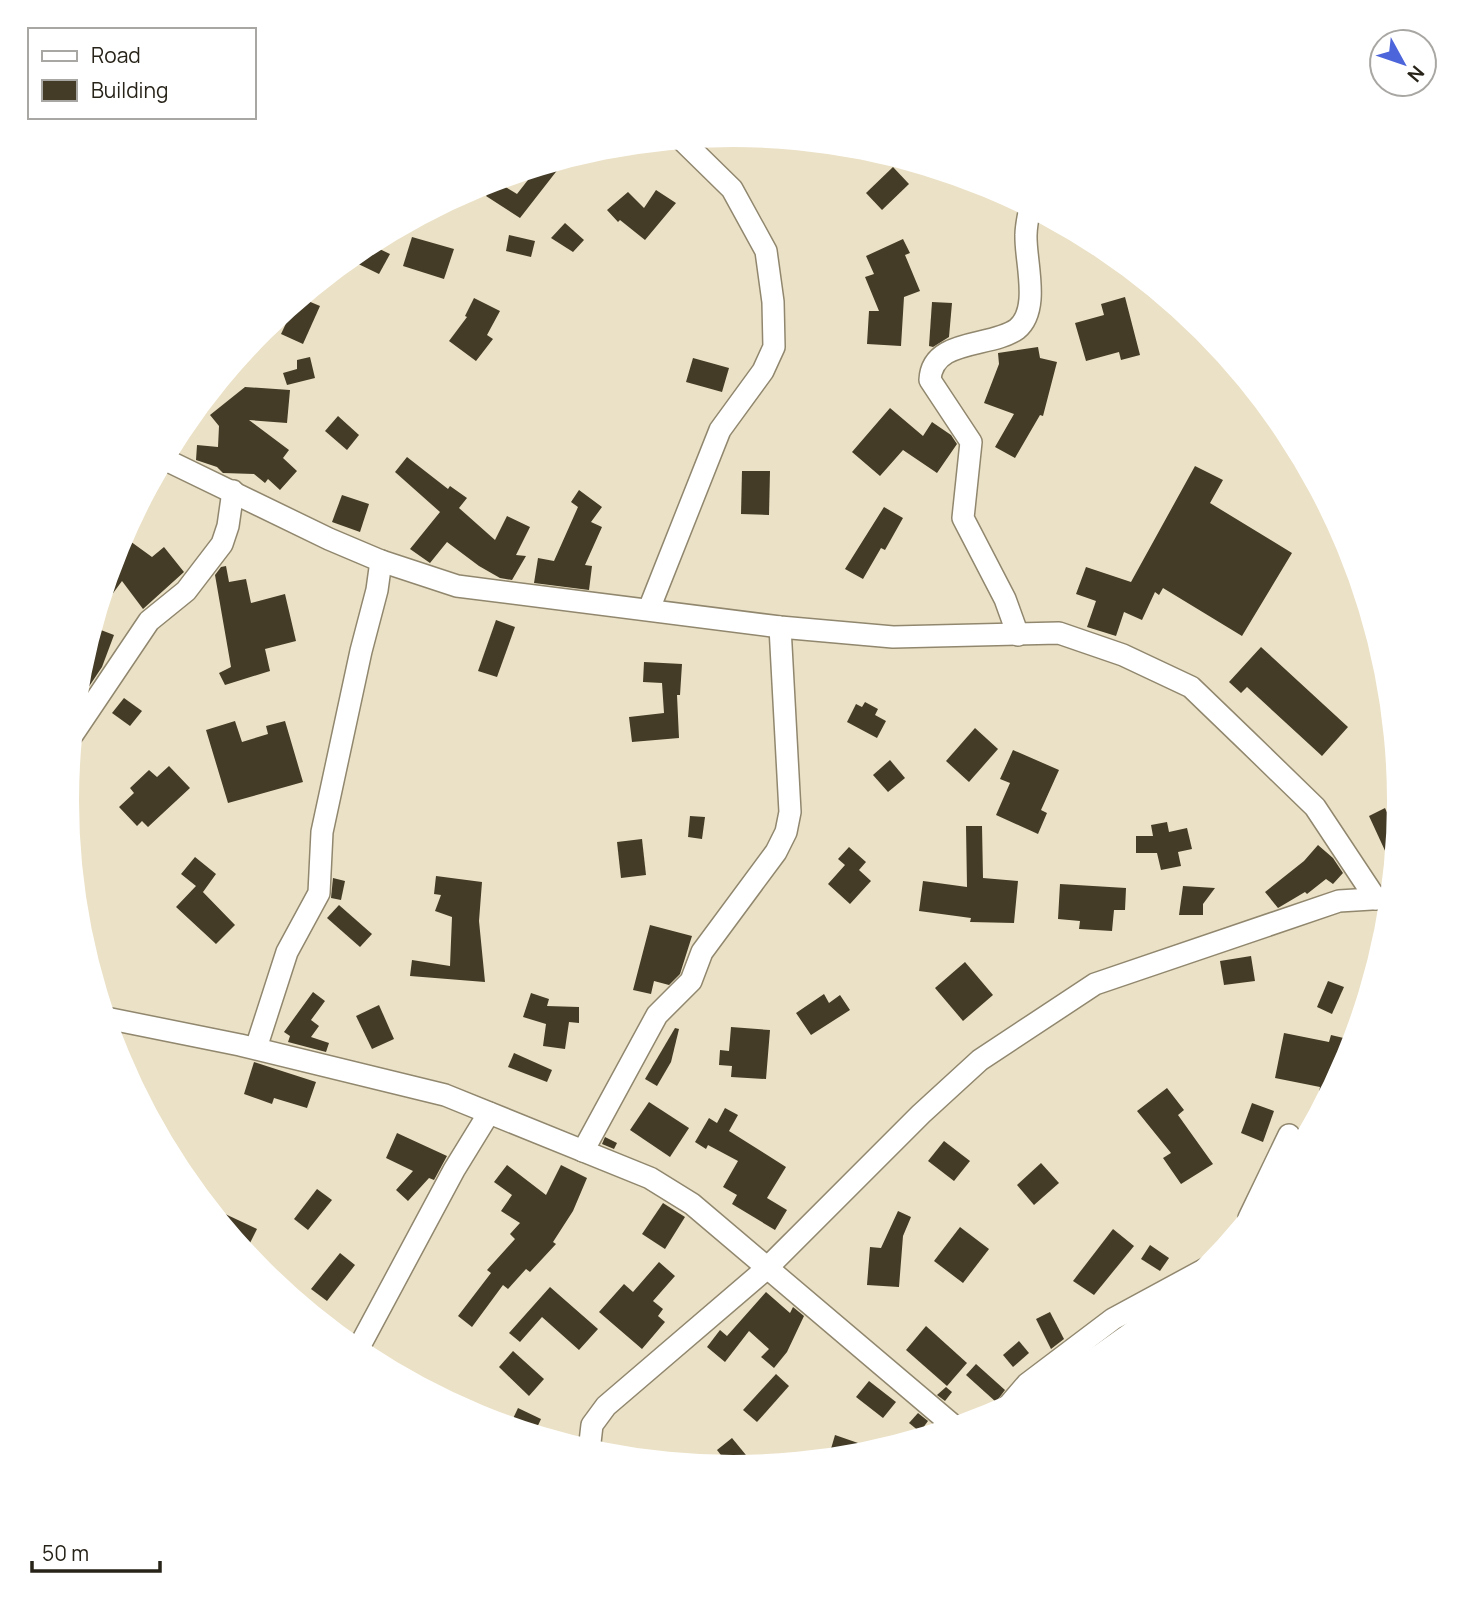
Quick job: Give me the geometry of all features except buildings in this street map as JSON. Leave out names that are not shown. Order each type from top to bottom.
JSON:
[{"type":"street","points":[[649,609],[720,430],[763,371],[774,347],[773,302],[766,251],[732,189],[691,149]]},
{"type":"street","points":[[1018,635],[1005,599],[963,517],[971,442],[930,380],[930,369],[936,360],[953,351],[1017,329],[1024,319],[1031,296],[1026,235],[1028,218]]},
{"type":"street","points":[[173,463],[381,561],[457,586],[780,627],[893,637],[1059,633],[1123,655],[1191,687],[1315,807],[1381,895]]},
{"type":"street","points":[[84,718],[149,621],[186,591],[222,544],[228,526],[233,491]]},
{"type":"street","points":[[256,1048],[287,952],[319,893],[322,832],[360,650],[377,590],[381,561]]},
{"type":"street","points":[[583,1151],[656,1015],[691,981],[702,952],[776,852],[786,832],[789,812],[780,627]]},
{"type":"street","points":[[590,1439],[592,1425],[606,1406],[766,1269],[920,1114],[980,1060],[1095,984],[1339,901],[1380,898]]},
{"type":"street","points":[[116,1020],[256,1048],[445,1095],[650,1178],[692,1204],[947,1420]]},
{"type":"street","points":[[362,1340],[454,1170],[489,1113]]},
{"type":"street","points":[[1269,1176],[1289,1135]]},
{"type":"street","points":[[1025,1387],[1113,1319],[1168,1289]]}]
